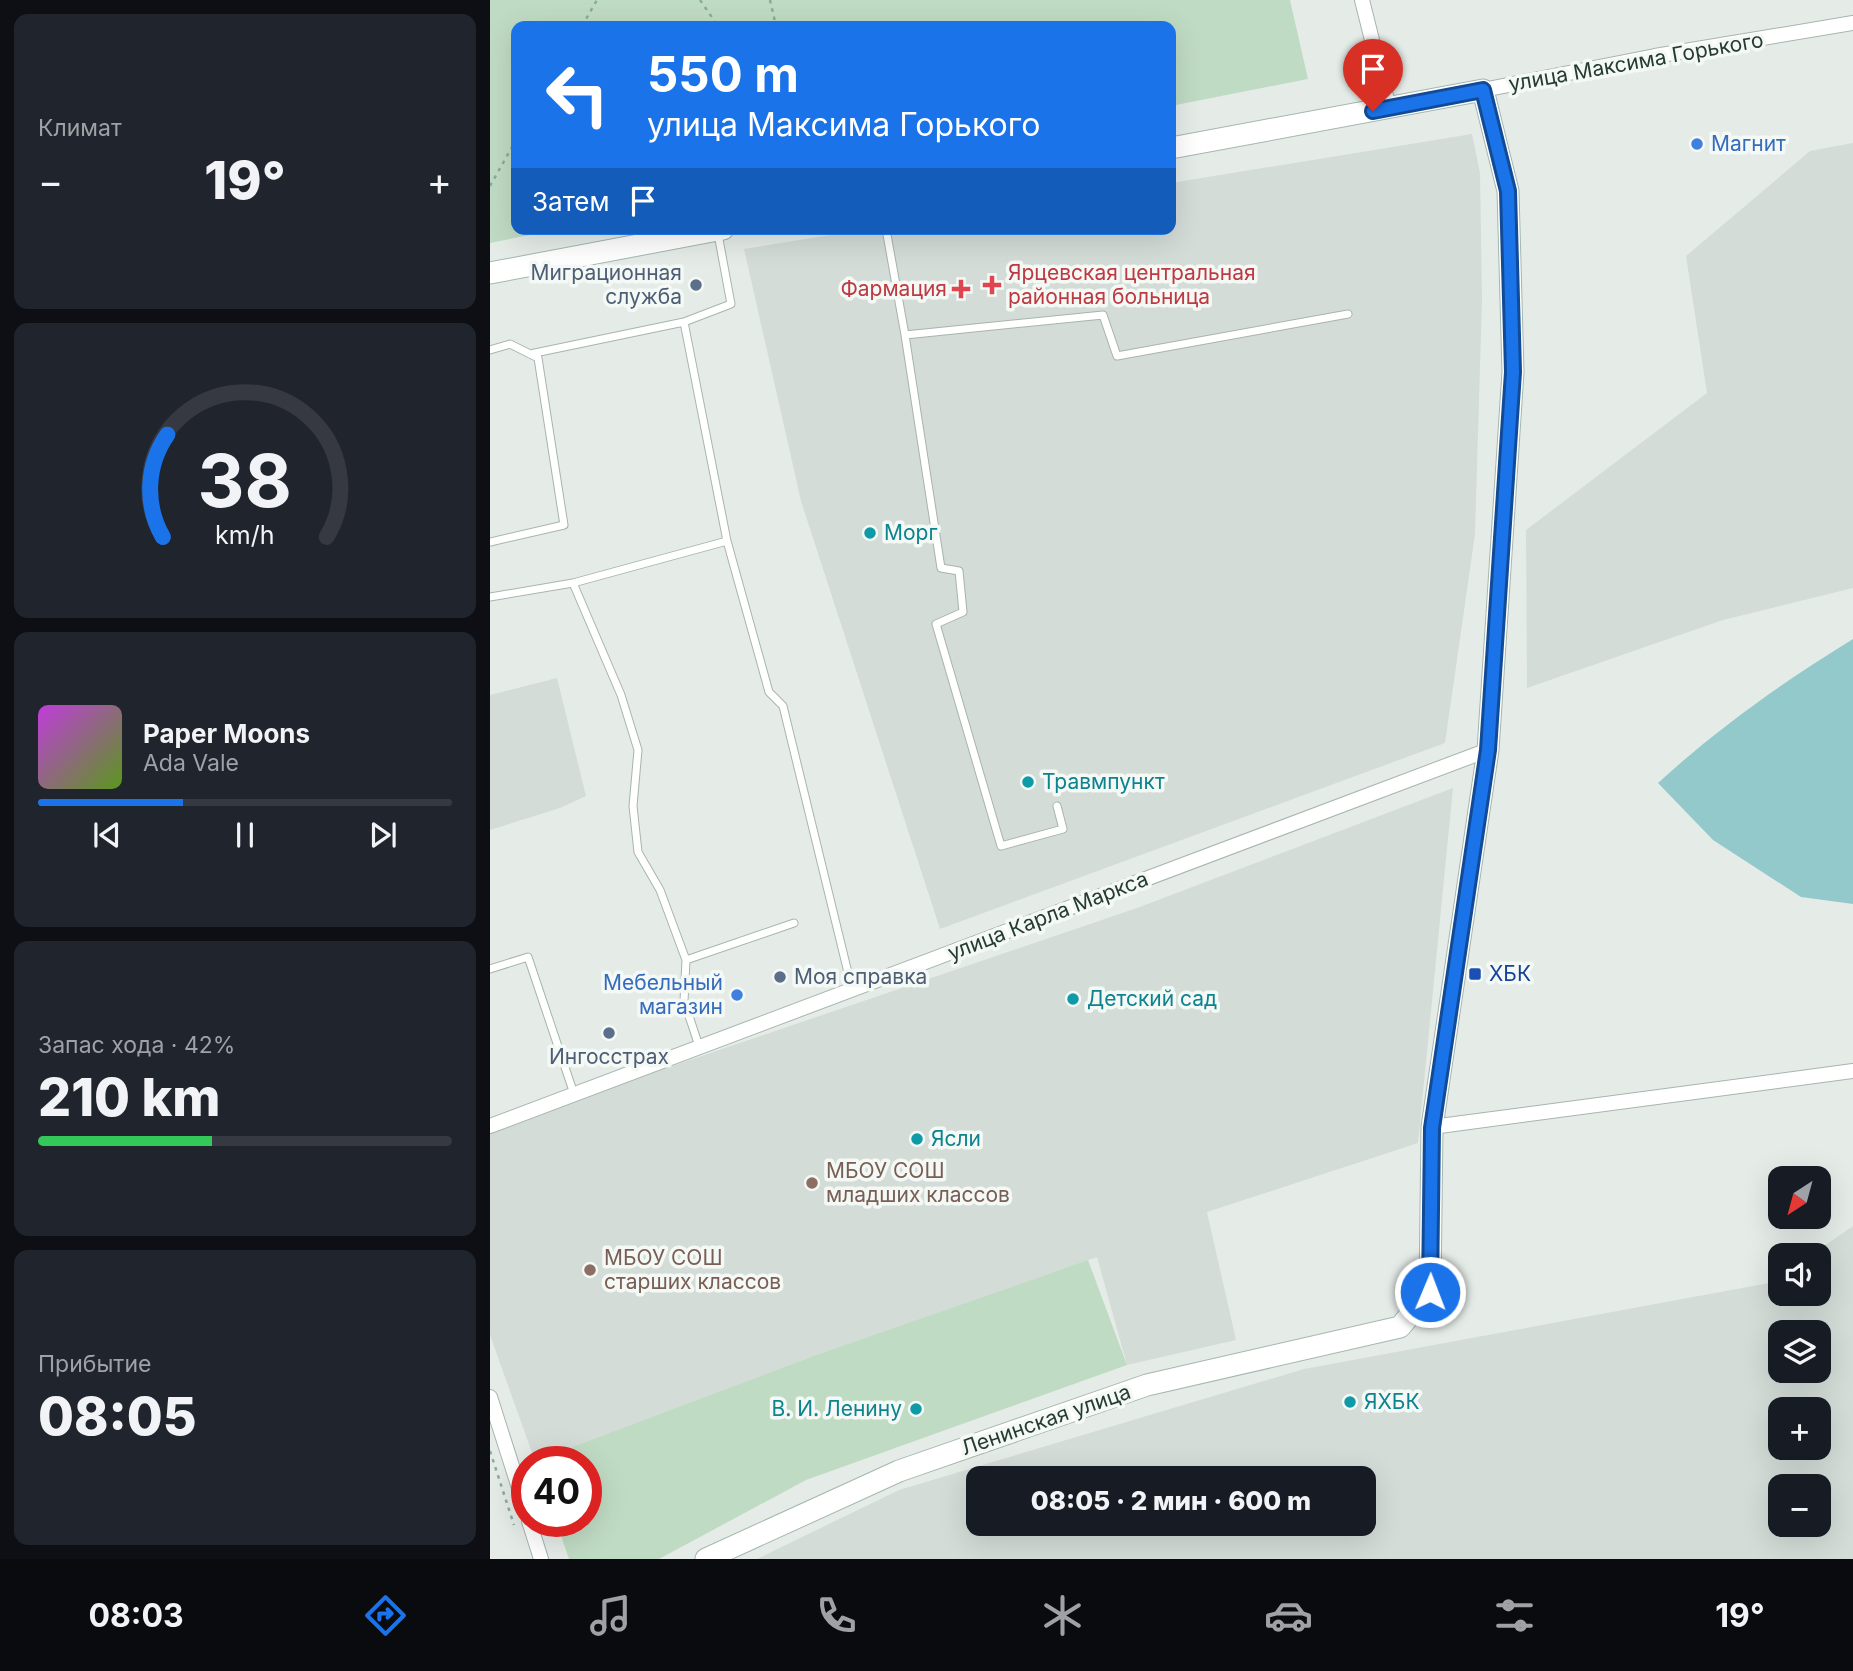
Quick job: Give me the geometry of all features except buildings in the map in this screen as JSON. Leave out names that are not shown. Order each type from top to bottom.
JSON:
[{"type":"street","points":[[1362,0],[1389,108]]},
{"type":"street","name":"улица Максима Горького","points":[[1176,148],[1655,56],[1853,23]]},
{"type":"street","points":[[1483,90],[1508,191],[1513,372],[1488,750],[1432,1128],[1853,1071]]},
{"type":"street","points":[[490,272],[693,235]]},
{"type":"street","name":"улица Карла Маркса","points":[[490,1126],[1488,750]]},
{"type":"street","name":"Ленинская улица","points":[[706,1559],[899,1471],[1147,1385],[1400,1327],[1430,1292],[1432,1128]]},
{"type":"street","points":[[490,1397],[511,1463]]},
{"type":"street","points":[[534,1537],[541,1559]]},
{"type":"lane","points":[[530,354],[684,322],[731,304],[721,235]]},
{"type":"lane","points":[[887,235],[941,568],[959,570],[963,612],[936,624],[1001,846],[1063,829],[1057,806]]},
{"type":"lane","points":[[905,335],[1103,315],[1117,355],[1348,314]]},
{"type":"lane","points":[[684,322],[727,541],[769,692],[783,706],[852,989]]},
{"type":"lane","points":[[490,350],[510,344],[538,358],[564,525],[490,542]]},
{"type":"lane","points":[[490,597],[573,583],[727,541]]},
{"type":"lane","points":[[573,583],[621,695],[638,750],[633,806],[638,852],[660,890],[686,960],[684,1001],[699,1046]]},
{"type":"lane","points":[[686,960],[794,923]]},
{"type":"lane","points":[[490,969],[528,957],[575,1095]]},
{"type":"path","points":[[585,21],[597,0]]},
{"type":"path","points":[[700,0],[715,21]]},
{"type":"path","points":[[770,0],[775,21]]},
{"type":"path","points":[[490,186],[511,149]]},
{"type":"path","points":[[490,1451],[511,1516]]},
{"type":"shaded area","points":[[1472,134],[1480,173],[1482,300],[1475,534],[1445,743],[940,929],[801,501],[744,249],[831,235],[1176,235],[1176,182]]},
{"type":"shaded area","points":[[1853,143],[1853,588],[1723,620],[1527,688],[1526,530],[1707,393],[1686,256],[1810,151]]},
{"type":"shaded area","points":[[557,678],[586,796],[560,808],[490,830],[490,695]]},
{"type":"shaded area","points":[[1453,788],[1418,1143],[1207,1212],[1236,1340],[1127,1365],[1097,1257],[813,1356],[575,1446],[530,1446],[490,1335],[490,1128],[1137,908]]},
{"type":"shaded area","points":[[1853,1226],[1853,1559],[757,1559],[899,1490],[966,1470],[966,1536],[1376,1536],[1376,1466],[979,1466],[1304,1369],[1768,1283],[1768,1306],[1831,1306],[1831,1243],[1828,1243]]},
{"type":"green space","points":[[490,0],[1290,0],[1308,79],[1176,105],[1176,21],[511,21],[511,235],[529,235],[490,243]]},
{"type":"green space","points":[[1088,1260],[1127,1365],[806,1480],[659,1559],[569,1559],[561,1537],[602,1537],[602,1446],[575,1446],[813,1356]]},
{"type":"water","points":[[1853,639],[1853,904],[1801,897],[1713,840],[1658,783],[1752,706]]},
{"type":"place","name":"Магнит","points":[[1697,144]]},
{"type":"place","name":"Миграционная служба","points":[[696,285]]},
{"type":"place","name":"Ярцевская центральная районная больница","points":[[992,285]]},
{"type":"place","name":"Фармация","points":[[961,289]]},
{"type":"place","name":"Морг","points":[[870,533]]},
{"type":"place","name":"Травмпункт","points":[[1028,782]]},
{"type":"place","name":"ХБК","points":[[1475,974]]},
{"type":"place","name":"Моя справка","points":[[780,977]]},
{"type":"place","name":"Мебельный магазин","points":[[737,995]]},
{"type":"place","name":"Детский сад","points":[[1073,999]]},
{"type":"place","name":"Ингосстрах","points":[[609,1033]]},
{"type":"place","name":"Ясли","points":[[917,1139]]},
{"type":"place","name":"МБОУ СОШ младших классов","points":[[812,1183]]},
{"type":"place","name":"МБОУ СОШ старших классов","points":[[590,1270]]},
{"type":"place","name":"ЯХБК","points":[[1350,1402]]},
{"type":"place","name":"В. И. Ленину","points":[[916,1409]]},
{"type":"route","points":[[1373,111],[1483,90],[1508,191],[1513,372],[1488,750],[1432,1128],[1430,1292]]}]
